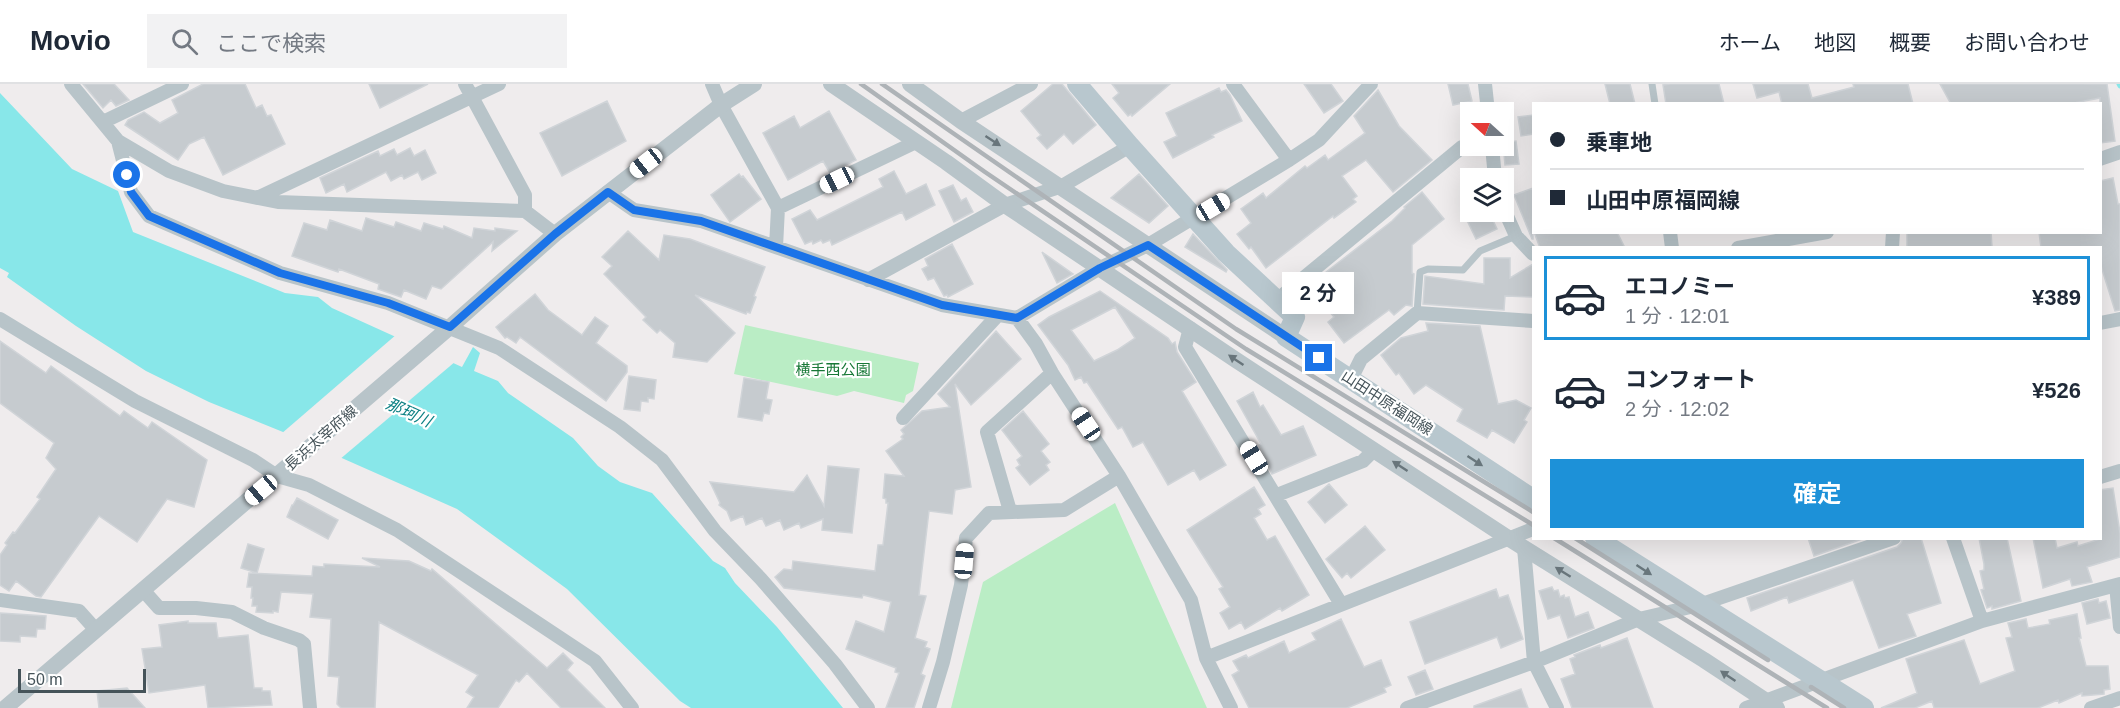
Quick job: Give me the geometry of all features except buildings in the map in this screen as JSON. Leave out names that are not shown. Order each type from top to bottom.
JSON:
[{"type":"main road","points":[[1077,84],[1194,219],[1252,279],[1295,316],[1286,337]]},
{"type":"main road","name":"山田中原福岡線","points":[[1286,337],[1532,498]]},
{"type":"main road","points":[[1597,540],[1864,708]]},
{"type":"street","points":[[71,84],[118,141],[169,171],[223,191],[278,202],[525,211],[555,234]]},
{"type":"street","points":[[103,122],[182,84]]},
{"type":"street","points":[[257,198],[468,90],[499,84]]},
{"type":"street","points":[[712,84],[778,208],[776,247]]},
{"type":"street","name":"長浜太宰府線","points":[[5,708],[447,330],[555,234],[722,105],[754,84]]},
{"type":"street","points":[[831,84],[1005,205],[1374,450],[1508,538],[1771,704]]},
{"type":"street","points":[[910,84],[961,121],[1286,337]]},
{"type":"street","points":[[961,121],[1031,84]]},
{"type":"street","points":[[1233,84],[1289,160]]},
{"type":"street","points":[[1485,84],[1487,102]]},
{"type":"street","points":[[608,192],[634,210],[701,221],[942,305],[1017,318],[1100,268],[1194,219],[1319,140],[1364,86]]},
{"type":"street","points":[[468,90],[525,195],[525,211]]},
{"type":"street","points":[[118,141],[131,192],[149,216],[280,273],[388,303],[447,330],[499,348],[620,427],[662,460],[715,531],[761,579],[835,664],[868,708]]},
{"type":"street","points":[[778,208],[916,142]]},
{"type":"street","points":[[868,280],[1005,205],[1062,186],[1130,146]]},
{"type":"street","points":[[1277,300],[1460,149]]},
{"type":"street","points":[[2102,158],[2120,152]]},
{"type":"street","points":[[1510,222],[1516,236],[1532,253]]},
{"type":"street","points":[[1749,246],[1816,234]]},
{"type":"street","points":[[1351,380],[1361,359],[1417,313],[1532,321]]},
{"type":"street","points":[[903,418],[998,315]]},
{"type":"street","points":[[1017,318],[1036,344],[1052,374],[1119,476],[1191,600],[1206,658],[1231,708]]},
{"type":"street","points":[[2102,322],[2120,318]]},
{"type":"street","points":[[0,319],[135,401],[253,460],[309,484],[398,530],[595,661],[632,708]]},
{"type":"street","points":[[1190,328],[1185,347],[1277,495],[1341,604]]},
{"type":"street","points":[[1010,511],[987,432],[1052,374]]},
{"type":"street","points":[[1277,495],[1363,461],[1374,450]]},
{"type":"street","points":[[2102,476],[2120,471]]},
{"type":"street","points":[[929,708],[962,585],[966,538],[989,513],[1064,510],[1119,476]]},
{"type":"street","points":[[1206,658],[1532,529]]},
{"type":"street","points":[[1407,708],[1534,662],[1639,619],[1699,605],[1888,540]]},
{"type":"street","points":[[1954,540],[1982,621]]},
{"type":"street","points":[[1524,548],[1534,662],[1557,708]]},
{"type":"street","points":[[1746,708],[1771,704],[1821,682],[1982,621],[2118,585],[2120,627]]},
{"type":"street","points":[[143,590],[159,608],[196,608],[232,612],[264,628],[299,639],[304,644],[310,708]]},
{"type":"street","points":[[0,600],[79,612],[96,630]]},
{"type":"street","points":[[2091,708],[2120,698]]},
{"type":"lane","points":[[1653,84],[1655,102]]},
{"type":"lane","points":[[1417,313],[1420,272],[1428,269],[1463,270],[1480,251],[1516,236]]},
{"type":"green space","name":"横手西公園","points":[[745,325],[919,363],[913,391],[906,395],[904,403],[854,391],[837,396],[734,374]]},
{"type":"green space","points":[[1115,503],[1207,708],[951,708],[983,582]]},
{"type":"water","name":"那珂川","points":[[0,93],[72,169],[118,191],[133,232],[285,293],[318,297],[332,308],[462,367],[473,347],[480,353],[474,371],[498,381],[508,393],[573,438],[598,466],[620,482],[652,493],[713,561],[725,568],[735,583],[777,627],[843,708],[691,708],[680,701],[567,589],[457,509],[209,402],[146,371],[76,326],[7,277],[9,273],[0,268]]},
{"type":"pier","points":[[397,334],[456,361],[339,460],[281,434]]},
{"type":"railway","points":[[861,84],[985,172],[1246,349],[1532,524]]},
{"type":"railway","points":[[882,84],[1236,329],[1532,511]]},
{"type":"railway","points":[[1557,540],[1827,708]]},
{"type":"railway","points":[[1578,540],[1768,660]]},
{"type":"railway","points":[[1811,687],[1844,708]]},
{"type":"route","points":[[127,175],[131,192],[149,216],[280,273],[388,303],[450,327],[555,234],[608,192],[634,210],[701,221],[942,305],[1017,318],[1100,268],[1148,245],[1319,358]]}]
